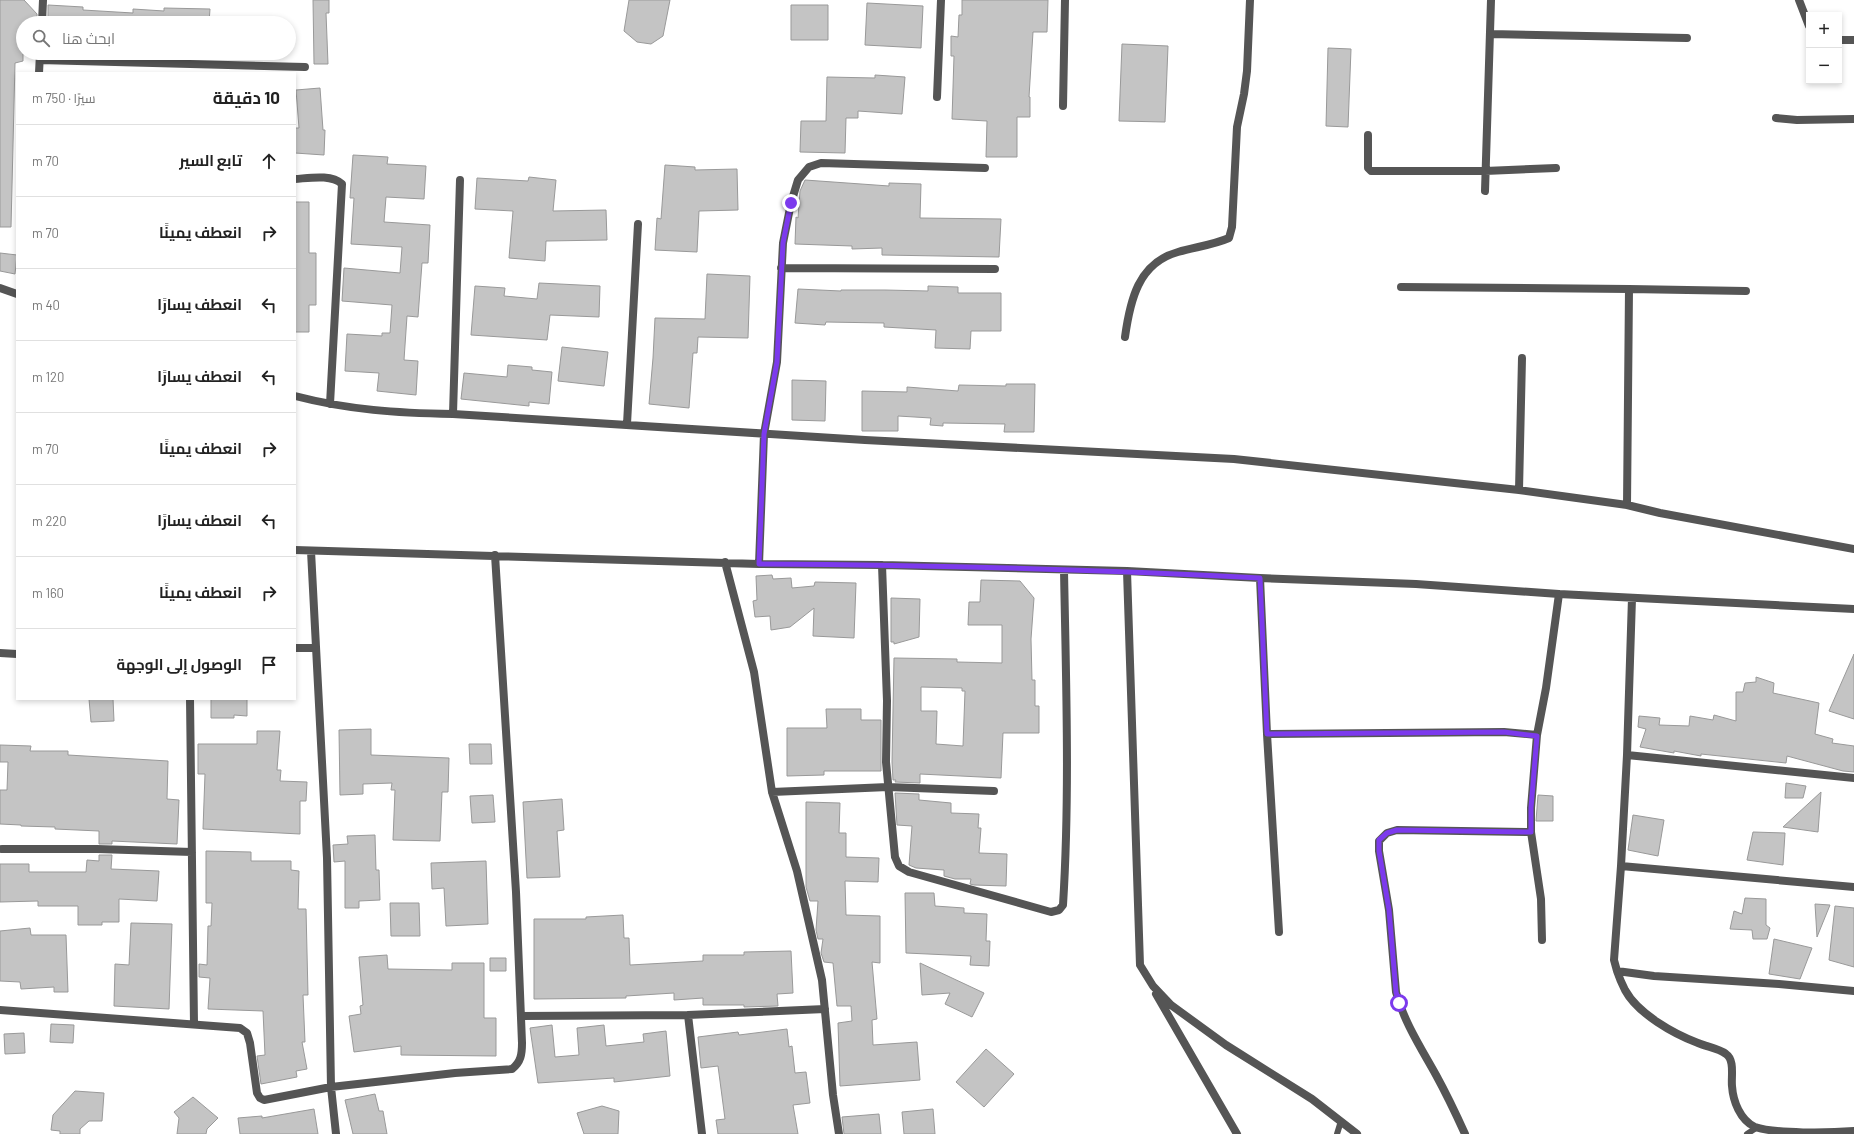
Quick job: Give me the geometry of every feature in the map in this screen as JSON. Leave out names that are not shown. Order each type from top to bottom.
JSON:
[{"type":"street","points":[[42,16],[43,0]]},
{"type":"street","points":[[936,97],[941,0]]},
{"type":"street","points":[[1063,106],[1065,0]]},
{"type":"street","points":[[1125,337],[1127,320],[1135,290],[1142,276],[1156,262],[1176,252],[1219,242],[1229,238],[1232,227],[1236,128],[1244,94],[1247,71],[1250,0]]},
{"type":"street","points":[[1485,191],[1491,0]]},
{"type":"street","points":[[1799,0],[1806,18]]},
{"type":"street","points":[[1490,34],[1687,38]]},
{"type":"street","points":[[1842,40],[1854,40]]},
{"type":"street","points":[[40,60],[40,72]]},
{"type":"street","points":[[120,60],[305,67]]},
{"type":"street","points":[[1776,118],[1797,120],[1854,119]]},
{"type":"street","points":[[1368,135],[1368,168],[1371,172],[1485,171],[1556,168]]},
{"type":"street","points":[[759,564],[764,434],[777,362],[783,243],[791,203],[798,180],[810,167],[821,163],[985,168]]},
{"type":"street","points":[[296,179],[326,178],[337,180],[342,184],[330,404]]},
{"type":"street","points":[[453,414],[460,180]]},
{"type":"street","points":[[627,424],[638,224]]},
{"type":"street","points":[[781,268],[995,269]]},
{"type":"street","points":[[1401,287],[1746,291]]},
{"type":"street","points":[[0,288],[16,294]]},
{"type":"street","points":[[1626,505],[1629,289]]},
{"type":"street","points":[[1519,490],[1522,358]]},
{"type":"street","points":[[296,396],[330,404],[389,412],[453,414],[764,434],[1234,459],[1519,490],[1626,505],[1660,513],[1854,549]]},
{"type":"street","points":[[296,550],[759,564],[882,565],[1127,571],[1416,584],[1559,594],[1854,609]]},
{"type":"street","points":[[311,551],[327,858],[331,1087],[336,1134]]},
{"type":"street","points":[[0,1010],[240,1028],[247,1034],[250,1043],[257,1093],[260,1098],[264,1100],[331,1087],[456,1072],[512,1069],[518,1064],[522,1055],[516,892],[495,555]]},
{"type":"street","points":[[725,562],[754,672],[772,792],[797,871],[822,980],[833,1095],[839,1134]]},
{"type":"street","points":[[882,565],[887,701],[888,787],[895,857],[899,866],[909,872],[1051,912],[1058,910],[1063,905],[1067,821],[1068,726],[1064,570]]},
{"type":"street","points":[[1127,571],[1140,965],[1237,1134]]},
{"type":"street","points":[[1260,578],[1278,932]]},
{"type":"street","points":[[1542,940],[1541,900],[1531,832],[1531,808],[1537,736],[1546,688],[1559,594]]},
{"type":"street","points":[[1632,598],[1627,755],[1614,960],[1617,971],[1626,991],[1649,1016],[1682,1036],[1718,1049],[1730,1057],[1733,1096],[1740,1111],[1747,1121],[1756,1128],[1764,1131],[1786,1133],[1827,1133],[1854,1131]]},
{"type":"street","points":[[296,648],[316,648]]},
{"type":"street","points":[[0,653],[16,654]]},
{"type":"street","points":[[190,700],[194,1024]]},
{"type":"street","points":[[1267,734],[1504,732],[1537,736]]},
{"type":"street","points":[[1627,755],[1854,778]]},
{"type":"street","points":[[772,792],[888,787],[994,791]]},
{"type":"street","points":[[1465,1134],[1437,1076],[1408,1025],[1399,1003],[1396,992],[1389,910],[1379,851],[1379,840],[1387,833],[1397,830],[1531,832]]},
{"type":"street","points":[[2,850],[98,849],[192,852]]},
{"type":"street","points":[[1621,866],[1854,887]]},
{"type":"street","points":[[1140,965],[1153,986],[1171,1005],[1226,1045],[1312,1099],[1357,1134]]},
{"type":"street","points":[[1617,971],[1654,976],[1779,984],[1854,991]]},
{"type":"street","points":[[521,1016],[688,1015],[825,1010]]},
{"type":"street","points":[[688,1015],[702,1134]]},
{"type":"lane","points":[[1337,1134],[1340,1121]]},
{"type":"lane","points":[[1747,1134],[1756,1128]]},
{"type":"building","points":[[0,0],[24,0],[37,14],[37,16],[16,16],[16,60],[23,61],[15,63],[11,227],[0,227]]},
{"type":"building","points":[[313,0],[329,0],[329,13],[326,13],[328,64],[314,64]]},
{"type":"building","points":[[629,0],[670,0],[663,36],[651,44],[637,42],[624,31]]},
{"type":"building","points":[[962,0],[1048,0],[1047,32],[1033,32],[1029,97],[1030,117],[1017,117],[1017,157],[986,157],[987,121],[952,119],[954,56],[951,56],[951,36],[958,37],[959,15],[962,15]]},
{"type":"building","points":[[867,3],[923,6],[921,48],[865,45]]},
{"type":"building","points":[[48,5],[83,7],[83,10],[133,13],[133,9],[164,11],[164,8],[210,9],[210,16],[48,16]]},
{"type":"building","points":[[791,5],[828,5],[828,40],[791,40]]},
{"type":"building","points":[[1122,44],[1168,46],[1165,122],[1119,121]]},
{"type":"building","points":[[1328,48],[1351,49],[1348,127],[1326,126]]},
{"type":"building","points":[[875,75],[905,77],[902,114],[858,111],[858,118],[846,118],[845,153],[800,152],[801,121],[826,121],[827,77],[875,78]]},
{"type":"building","points":[[320,88],[323,130],[325,130],[324,155],[296,153],[296,128],[299,128],[296,90]]},
{"type":"building","points":[[353,155],[388,157],[387,164],[426,166],[424,199],[386,197],[384,222],[430,225],[428,263],[422,263],[418,317],[407,316],[404,360],[418,361],[416,395],[377,391],[379,373],[345,371],[347,334],[382,336],[382,333],[390,333],[392,305],[342,301],[344,268],[400,273],[402,247],[351,244],[354,198],[350,198]]},
{"type":"building","points":[[665,165],[695,167],[695,170],[737,169],[738,210],[699,211],[697,252],[655,250],[657,218],[661,219]]},
{"type":"building","points":[[529,177],[556,180],[553,211],[606,210],[607,240],[546,241],[545,261],[509,258],[513,211],[475,209],[477,178],[528,181]]},
{"type":"building","points":[[805,180],[889,186],[889,183],[921,184],[920,218],[1001,219],[999,257],[882,255],[882,248],[852,249],[852,246],[795,244],[796,217],[798,218],[800,191]]},
{"type":"building","points":[[296,202],[309,202],[309,253],[316,253],[316,305],[309,305],[309,332],[296,332]]},
{"type":"building","points":[[0,253],[16,255],[15,274],[0,271]]},
{"type":"building","points":[[707,274],[750,276],[748,338],[698,337],[697,353],[693,353],[689,408],[649,404],[655,318],[705,319]]},
{"type":"building","points":[[539,283],[600,286],[599,317],[550,315],[547,340],[471,335],[475,286],[505,288],[504,296],[537,299]]},
{"type":"building","points":[[928,286],[958,287],[958,293],[1001,293],[1001,331],[971,331],[970,349],[935,348],[936,330],[884,327],[884,323],[826,322],[825,325],[795,323],[798,289],[841,291],[928,291]]},
{"type":"building","points":[[562,347],[608,352],[604,386],[558,381]]},
{"type":"building","points":[[508,365],[532,367],[532,370],[552,372],[549,404],[529,402],[529,406],[461,399],[464,373],[507,377]]},
{"type":"building","points":[[792,380],[826,381],[825,421],[792,420]]},
{"type":"building","points":[[1006,384],[1035,384],[1034,432],[1004,432],[1005,424],[943,423],[943,426],[930,425],[931,418],[898,416],[898,431],[862,431],[862,391],[907,392],[907,387],[958,391],[959,385],[1006,386]]},
{"type":"building","points":[[772,575],[773,579],[791,578],[792,588],[814,586],[815,582],[856,583],[854,638],[813,636],[814,608],[790,627],[771,630],[770,616],[755,617],[753,601],[757,600],[756,576]]},
{"type":"building","points":[[981,580],[1020,581],[1034,598],[1031,639],[1032,680],[1035,680],[1035,706],[1039,706],[1039,733],[1003,733],[1001,778],[920,774],[920,783],[895,782],[896,780],[893,780],[892,762],[894,658],[957,659],[957,662],[1002,663],[1002,625],[968,625],[969,602],[980,602]],"holes":[[[921,687],[962,688],[962,691],[965,691],[963,746],[936,744],[937,711],[921,711]]]},
{"type":"building","points":[[891,598],[920,599],[919,637],[894,644],[894,642],[891,642]]},
{"type":"building","points":[[1854,654],[1854,719],[1829,711]]},
{"type":"building","points":[[1756,677],[1774,683],[1773,693],[1819,703],[1815,734],[1833,739],[1832,743],[1854,746],[1854,772],[1843,771],[1787,756],[1786,763],[1701,754],[1701,756],[1640,747],[1646,729],[1638,727],[1639,716],[1660,718],[1659,725],[1689,726],[1690,716],[1713,720],[1714,715],[1736,721],[1736,692],[1743,692],[1745,683],[1756,682]]},
{"type":"building","points":[[89,700],[113,700],[114,721],[91,722]]},
{"type":"building","points":[[211,700],[247,700],[247,716],[234,715],[234,718],[211,718]]},
{"type":"building","points":[[826,709],[861,709],[861,720],[881,720],[881,771],[824,771],[824,775],[787,776],[787,728],[827,728]]},
{"type":"building","points":[[371,729],[371,755],[449,758],[448,792],[442,792],[440,841],[393,840],[395,790],[391,790],[392,783],[363,784],[363,794],[340,795],[339,730]]},
{"type":"building","points":[[257,731],[280,731],[277,770],[281,770],[280,781],[307,782],[306,801],[300,801],[300,834],[203,829],[205,774],[198,774],[198,744],[257,744]]},
{"type":"building","points":[[469,744],[491,744],[492,764],[470,764]]},
{"type":"building","points":[[0,745],[31,746],[30,751],[68,751],[68,755],[168,761],[167,799],[179,800],[177,844],[112,841],[112,844],[99,844],[99,831],[0,824],[0,790],[7,790],[8,762],[0,762]]},
{"type":"building","points":[[1786,783],[1806,786],[1803,798],[1785,798]]},
{"type":"building","points":[[1821,792],[1818,832],[1783,827]]},
{"type":"building","points":[[895,793],[919,794],[919,800],[951,803],[951,813],[979,814],[978,828],[981,828],[979,853],[1007,854],[1006,886],[974,885],[970,884],[971,879],[955,879],[944,876],[944,870],[916,868],[909,865],[912,826],[897,825]]},
{"type":"building","points":[[493,795],[495,822],[472,823],[470,796]]},
{"type":"building","points":[[1538,795],[1553,796],[1553,821],[1536,821]]},
{"type":"building","points":[[562,799],[564,830],[557,831],[560,877],[527,878],[523,802]]},
{"type":"building","points":[[806,802],[840,803],[839,833],[846,833],[846,857],[879,858],[878,882],[845,881],[846,915],[880,916],[880,963],[872,962],[877,1019],[872,1020],[873,1045],[917,1042],[920,1080],[840,1086],[838,1023],[852,1021],[851,1006],[837,1006],[833,963],[824,962],[821,953],[823,939],[818,939],[816,930],[818,901],[810,901],[806,887]]},
{"type":"building","points":[[1633,815],[1664,820],[1658,856],[1628,850]]},
{"type":"building","points":[[1753,832],[1785,833],[1783,865],[1747,860]]},
{"type":"building","points":[[375,835],[376,870],[379,870],[380,900],[359,901],[359,908],[345,908],[345,861],[334,862],[333,845],[348,844],[347,836]]},
{"type":"building","points":[[206,851],[251,852],[251,861],[291,861],[291,870],[299,871],[298,909],[306,909],[308,995],[303,995],[305,1042],[302,1042],[307,1069],[296,1071],[297,1077],[261,1084],[257,1056],[265,1055],[263,1011],[208,1009],[210,978],[199,977],[199,964],[207,965],[208,926],[211,926],[212,903],[206,903]]},
{"type":"building","points":[[99,855],[112,855],[111,869],[159,871],[157,901],[119,899],[119,922],[102,922],[102,925],[78,925],[78,906],[38,906],[38,901],[0,902],[0,864],[29,864],[29,872],[86,872],[87,860],[99,861]]},
{"type":"building","points":[[486,861],[488,924],[446,926],[444,888],[432,889],[431,863]]},
{"type":"building","points":[[905,893],[934,893],[935,906],[964,908],[964,913],[987,914],[986,941],[990,941],[989,966],[970,965],[971,956],[906,953]]},
{"type":"building","points":[[1745,898],[1766,899],[1766,925],[1770,928],[1767,939],[1753,939],[1752,930],[1730,929],[1734,911],[1742,914]]},
{"type":"building","points":[[390,903],[419,903],[420,936],[391,936]]},
{"type":"building","points":[[1815,904],[1830,905],[1817,937]]},
{"type":"building","points":[[1835,906],[1854,908],[1854,967],[1829,960]]},
{"type":"building","points":[[623,915],[624,938],[629,938],[630,965],[703,961],[703,955],[744,955],[744,952],[791,951],[793,993],[777,994],[778,1006],[744,1007],[744,1005],[703,1005],[703,998],[674,1000],[674,993],[626,996],[626,998],[534,999],[534,919],[586,919],[586,917]]},
{"type":"building","points":[[131,923],[172,924],[169,1009],[114,1006],[115,964],[129,965]]},
{"type":"building","points":[[30,928],[31,935],[66,935],[68,992],[54,992],[54,987],[21,989],[20,982],[0,981],[0,931]]},
{"type":"building","points":[[1774,939],[1812,948],[1800,979],[1769,974]]},
{"type":"building","points":[[387,955],[388,969],[452,970],[452,963],[484,963],[484,1018],[496,1018],[496,1056],[401,1055],[401,1046],[354,1052],[349,1016],[361,1014],[360,1006],[363,1005],[359,957]]},
{"type":"building","points":[[490,958],[506,958],[506,971],[490,971]]},
{"type":"building","points":[[920,963],[984,993],[972,1017],[945,1004],[950,993],[922,995]]},
{"type":"building","points":[[51,1024],[74,1025],[73,1043],[50,1042]]},
{"type":"building","points":[[552,1025],[555,1057],[579,1055],[577,1028],[604,1025],[606,1046],[644,1042],[643,1034],[666,1031],[670,1076],[614,1082],[614,1078],[538,1083],[530,1028]]},
{"type":"building","points":[[787,1029],[789,1047],[792,1046],[795,1073],[806,1072],[810,1103],[793,1105],[798,1134],[718,1134],[716,1120],[725,1119],[718,1066],[701,1068],[698,1037],[738,1032],[739,1035]]},
{"type":"building","points":[[24,1033],[25,1053],[5,1054],[4,1034]]},
{"type":"building","points":[[986,1049],[1014,1074],[984,1107],[956,1082]]},
{"type":"building","points":[[75,1091],[104,1093],[102,1121],[89,1121],[80,1129],[80,1134],[60,1134],[60,1131],[51,1130],[53,1115]]},
{"type":"building","points":[[375,1094],[379,1111],[383,1111],[387,1134],[353,1134],[345,1100]]},
{"type":"building","points":[[193,1097],[218,1118],[207,1129],[206,1134],[177,1134],[179,1118],[174,1112]]},
{"type":"building","points":[[602,1106],[619,1111],[618,1134],[584,1134],[577,1113]]},
{"type":"building","points":[[314,1109],[318,1134],[240,1134],[238,1118],[262,1116],[262,1118]]},
{"type":"building","points":[[933,1109],[935,1134],[904,1134],[902,1112]]},
{"type":"building","points":[[879,1114],[881,1134],[844,1134],[842,1117]]},
{"type":"route","points":[[791,203],[783,243],[777,362],[764,434],[759,564],[882,565],[1127,571],[1260,578],[1264,638],[1267,734],[1504,732],[1537,736],[1531,808],[1531,832],[1496,830],[1397,830],[1387,833],[1379,840],[1379,851],[1389,910],[1396,992],[1399,1003]]}]
